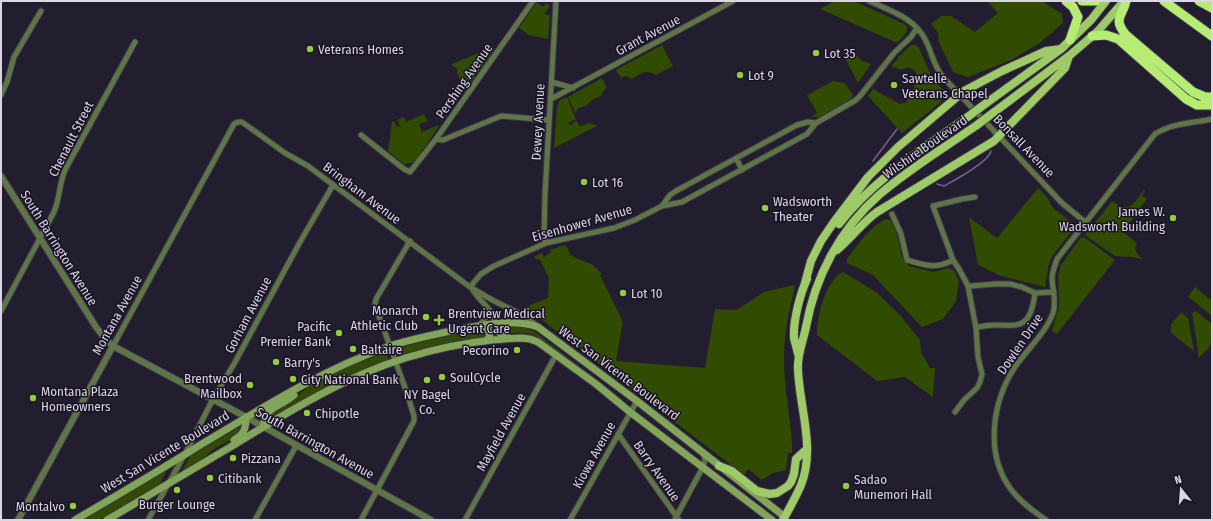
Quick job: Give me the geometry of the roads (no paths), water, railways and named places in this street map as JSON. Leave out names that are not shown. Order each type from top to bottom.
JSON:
[{"type":"highway","points":[[1066,1],[1073,7],[1078,17],[1070,40]]},
{"type":"highway","points":[[1082,1],[1096,1]]},
{"type":"highway","points":[[1125,1],[1125,6],[1119,17],[1121,27],[1126,35],[1193,92],[1205,97],[1212,97]]},
{"type":"highway","points":[[1164,1],[1212,36]]},
{"type":"highway","points":[[1200,1],[1212,8]]},
{"type":"highway","points":[[1203,1],[1212,8]]},
{"type":"highway","points":[[1092,36],[1106,35],[1118,39],[1186,99],[1197,105],[1212,106]]},
{"type":"main road","name":"Wilshire Boulevard","points":[[785,519],[802,485],[806,467],[807,449],[798,381],[798,354],[794,338],[796,318],[805,283],[834,229],[863,196],[900,165],[1061,49],[1091,20],[1106,1]]},
{"type":"main road","name":"Wilshire Boulevard","points":[[798,354],[804,338],[812,299],[823,271],[830,256],[852,224],[878,196],[902,176],[977,125],[1069,56],[1092,36],[1125,1]]},
{"type":"main road","points":[[805,283],[811,261],[821,241],[868,177],[898,147],[959,94],[1002,71],[1046,51],[1061,49]]},
{"type":"main road","points":[[830,256],[849,240],[860,227],[877,212],[952,167],[999,136],[1065,68],[1069,56]]},
{"type":"main road","name":"West San Vicente Boulevard","points":[[75,520],[246,417],[341,366],[390,346],[444,332],[496,324],[523,323],[538,327],[637,401],[785,519]]},
{"type":"main road","points":[[496,324],[500,333],[511,338]]},
{"type":"main road","points":[[479,326],[489,331],[489,338],[485,341]]},
{"type":"main road","name":"West San Vicente Boulevard","points":[[107,520],[263,427],[344,382],[396,362],[442,349],[511,338],[530,339],[556,355],[596,384],[630,412],[772,520]]},
{"type":"main road","points":[[263,427],[265,417],[269,411],[292,397],[306,384]]},
{"type":"main road","points":[[196,468],[217,449],[242,434],[246,426],[246,417]]},
{"type":"main road","points":[[719,466],[732,471],[757,491],[777,494],[788,486],[794,474],[796,459],[807,449]]},
{"type":"street","name":"Pershing Avenue","points":[[361,135],[404,169],[410,172],[436,139],[533,1]]},
{"type":"street","name":"Dewey Avenue","points":[[546,243],[544,235],[545,206],[556,1]]},
{"type":"street","name":"Grant Avenue","points":[[550,99],[733,1]]},
{"type":"street","name":"Bonsall Avenue","points":[[869,1],[907,19],[918,28],[940,73],[1062,203],[1085,222]]},
{"type":"street","points":[[1,95],[7,82],[13,60],[41,11]]},
{"type":"street","name":"Eisenhower Avenue","points":[[470,287],[481,274],[494,266],[546,243],[614,228],[662,206],[682,202],[807,134],[816,123],[856,100],[896,50],[911,37],[918,28]]},
{"type":"street","name":"Chenault Street","points":[[1,311],[56,209],[60,185],[65,170],[135,42]]},
{"type":"street","points":[[552,82],[573,88]]},
{"type":"street","points":[[436,139],[443,140],[500,116],[550,120]]},
{"type":"street","name":"Dowlen Drive","points":[[1046,520],[1025,505],[1007,483],[998,464],[994,436],[998,406],[1003,390],[1015,367],[1050,320],[1055,307],[1052,277],[1053,268],[1057,259],[1085,222],[1155,134],[1172,126],[1212,120]]},
{"type":"street","name":"Bringham Avenue","points":[[238,122],[242,122],[285,153],[308,166],[470,287],[523,315],[538,327]]},
{"type":"street","name":"Montana Avenue","points":[[18,520],[234,124],[238,122]]},
{"type":"street","name":"Eisenhower Avenue","points":[[662,206],[670,195],[676,191],[797,125],[808,122],[816,123]]},
{"type":"street","points":[[736,158],[742,170]]},
{"type":"street","name":"South Barrington Avenue","points":[[1,176],[96,327],[106,340],[113,346],[213,399],[432,520]]},
{"type":"street","name":"Gorham Avenue","points":[[148,520],[185,454],[213,399],[333,185]]},
{"type":"street","points":[[955,412],[964,400],[977,388],[982,374],[976,328],[968,286],[953,260],[934,206],[975,197]]},
{"type":"street","points":[[892,214],[901,234],[907,260],[931,267],[939,266],[953,260]]},
{"type":"street","points":[[360,520],[415,419],[375,305],[376,299],[410,242]]},
{"type":"street","points":[[968,286],[1010,284],[1022,287],[1035,293],[1054,292]]},
{"type":"street","name":"Bringham Avenue","points":[[470,287],[476,296],[493,314],[496,324]]},
{"type":"street","points":[[976,328],[983,326],[1020,325],[1026,320],[1032,309],[1035,293]]},
{"type":"street","points":[[479,326],[485,318],[486,306]]},
{"type":"street","name":"Mayfield Avenue","points":[[466,520],[556,355]]},
{"type":"street","name":"Kiowa Avenue","points":[[570,520],[637,401]]},
{"type":"street","name":"Barry Avenue","points":[[618,434],[677,519]]},
{"type":"street","points":[[255,520],[296,446]]},
{"type":"street","points":[[677,519],[703,467],[705,460],[703,453]]},
{"type":"waterway","points":[[873,161],[897,129]]},
{"type":"waterway","points":[[937,184],[944,186],[963,175],[984,160],[991,151]]},
{"type":"place","name":"Veterans Homes","points":[[310,49]]},
{"type":"place","name":"Lot 35","points":[[816,53]]},
{"type":"place","name":"Lot 9","points":[[740,75]]},
{"type":"place","name":"Sawtelle Veterans Chapel","points":[[894,85]]},
{"type":"place","name":"Lot 16","points":[[584,182]]},
{"type":"place","name":"Wadsworth Theater","points":[[765,208]]},
{"type":"place","name":"James W. Wadsworth Building","points":[[1173,218]]},
{"type":"place","name":"Lot 10","points":[[623,293]]},
{"type":"place","name":"Monarch Athletic Club","points":[[426,317]]},
{"type":"place","name":"Brentview Medical Urgent Care","points":[[439,320]]},
{"type":"place","name":"Pacific Premier Bank","points":[[339,333]]},
{"type":"place","name":"Baltaire","points":[[353,349]]},
{"type":"place","name":"Pecorino","points":[[517,350]]},
{"type":"place","name":"Barry's","points":[[276,362]]},
{"type":"place","name":"SoulCycle","points":[[442,377]]},
{"type":"place","name":"City National Bank","points":[[293,379]]},
{"type":"place","name":"NY Bagel Co.","points":[[427,380]]},
{"type":"place","name":"Brentwood Mailbox","points":[[250,385]]},
{"type":"place","name":"Montana Plaza Homeowners","points":[[33,398]]},
{"type":"place","name":"Chipotle","points":[[307,413]]},
{"type":"place","name":"Pizzana","points":[[233,458]]},
{"type":"place","name":"Citibank","points":[[210,478]]},
{"type":"place","name":"Sadao Munemori Hall","points":[[846,486]]},
{"type":"place","name":"Burger Lounge","points":[[177,490]]},
{"type":"place","name":"Montalvo","points":[[73,506]]}]
